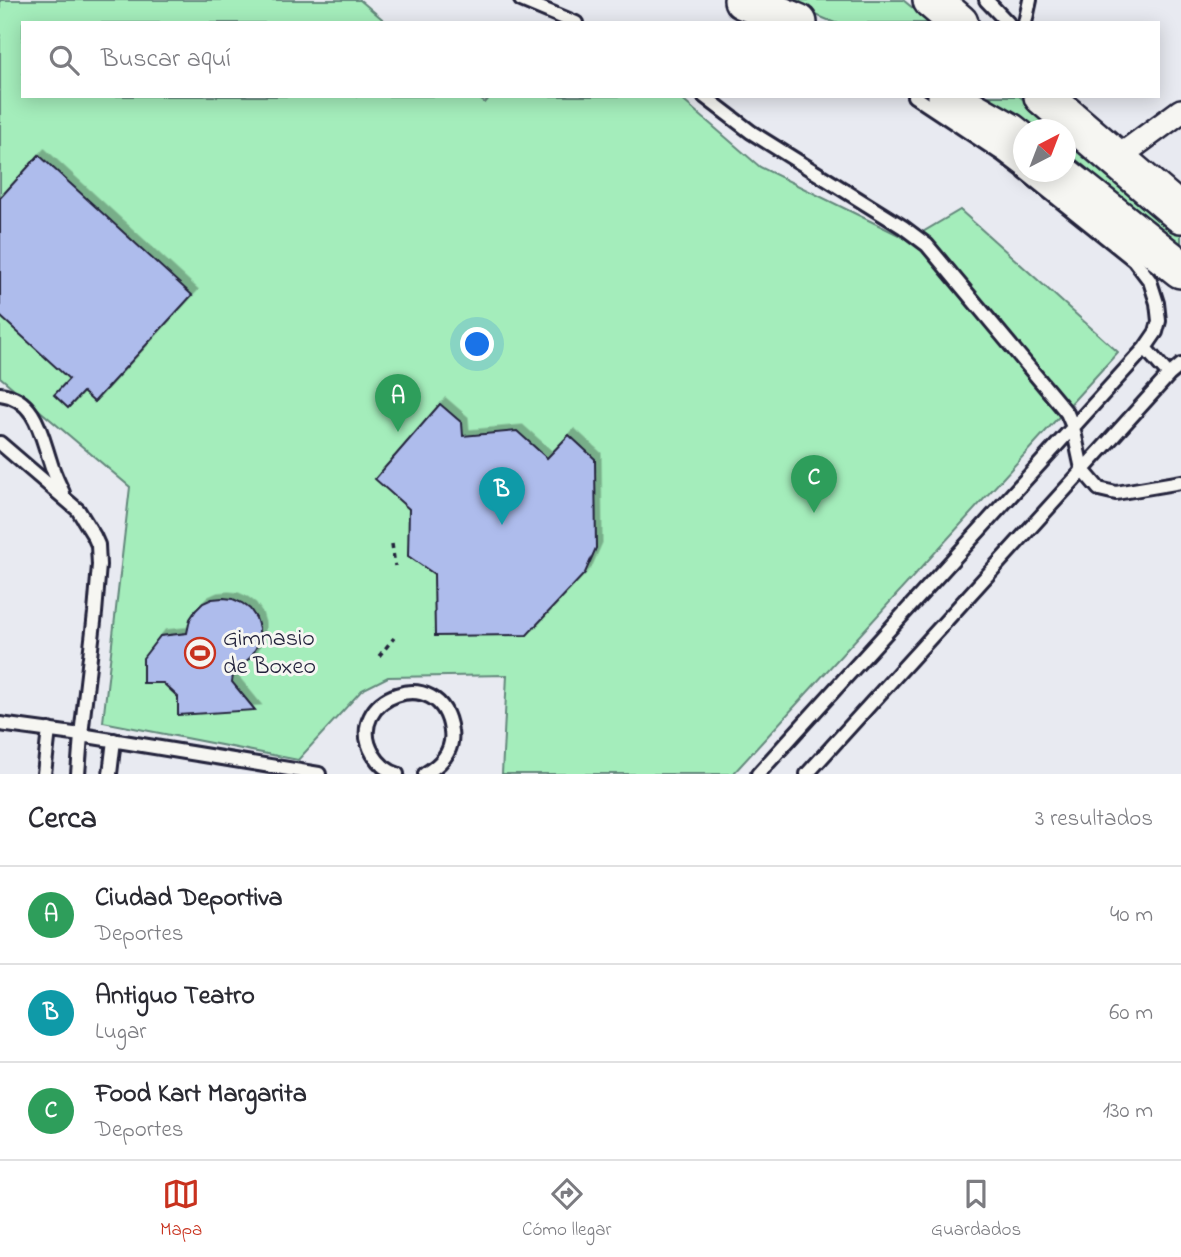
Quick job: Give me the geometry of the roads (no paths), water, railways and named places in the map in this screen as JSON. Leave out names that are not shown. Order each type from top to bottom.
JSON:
[{"type":"main road","points":[[743,0],[792,21]]},
{"type":"main road","points":[[932,0],[957,21]]},
{"type":"main road","points":[[950,98],[1013,134]]},
{"type":"main road","points":[[1046,98],[1181,214]]},
{"type":"main road","points":[[1072,182],[1181,269]]},
{"type":"street","points":[[1116,159],[1181,111]]},
{"type":"lane","points":[[522,0],[571,21]]},
{"type":"lane","points":[[986,0],[1006,21]]},
{"type":"lane","points":[[1025,21],[1030,0]]},
{"type":"lane","points":[[707,98],[751,132],[903,227],[927,245],[1067,413],[1073,427],[1082,469],[1100,489],[1116,493],[1181,482]]},
{"type":"lane","points":[[917,98],[1013,163]]},
{"type":"lane","points":[[758,774],[1145,348],[1156,332],[1157,303],[1150,281],[1134,260],[1038,182]]},
{"type":"lane","points":[[1145,348],[1169,375]]},
{"type":"lane","points":[[807,774],[1082,469],[1181,365]]},
{"type":"lane","points":[[0,394],[7,394],[22,402],[37,421],[64,496]]},
{"type":"lane","points":[[0,443],[78,510],[90,527],[99,555],[78,774]]},
{"type":"lane","points":[[394,773],[373,755],[369,748],[367,731],[371,715],[382,702],[396,694],[412,692],[428,696],[442,706],[450,721],[452,737],[448,753],[448,774]]},
{"type":"lane","points":[[0,724],[319,774]]},
{"type":"lane","points":[[44,774],[49,730]]},
{"type":"lane","points":[[110,774],[114,740]]},
{"type":"lane","points":[[425,774],[438,766],[448,753]]},
{"type":"place","name":"Ciudad Deportiva","points":[[398,432]]},
{"type":"place","name":"Food Kart Margarita","points":[[814,513]]},
{"type":"place","name":"Antiguo Teatro","points":[[502,525]]},
{"type":"place","name":"Gimnasio de Boxeo","points":[[200,653]]}]
